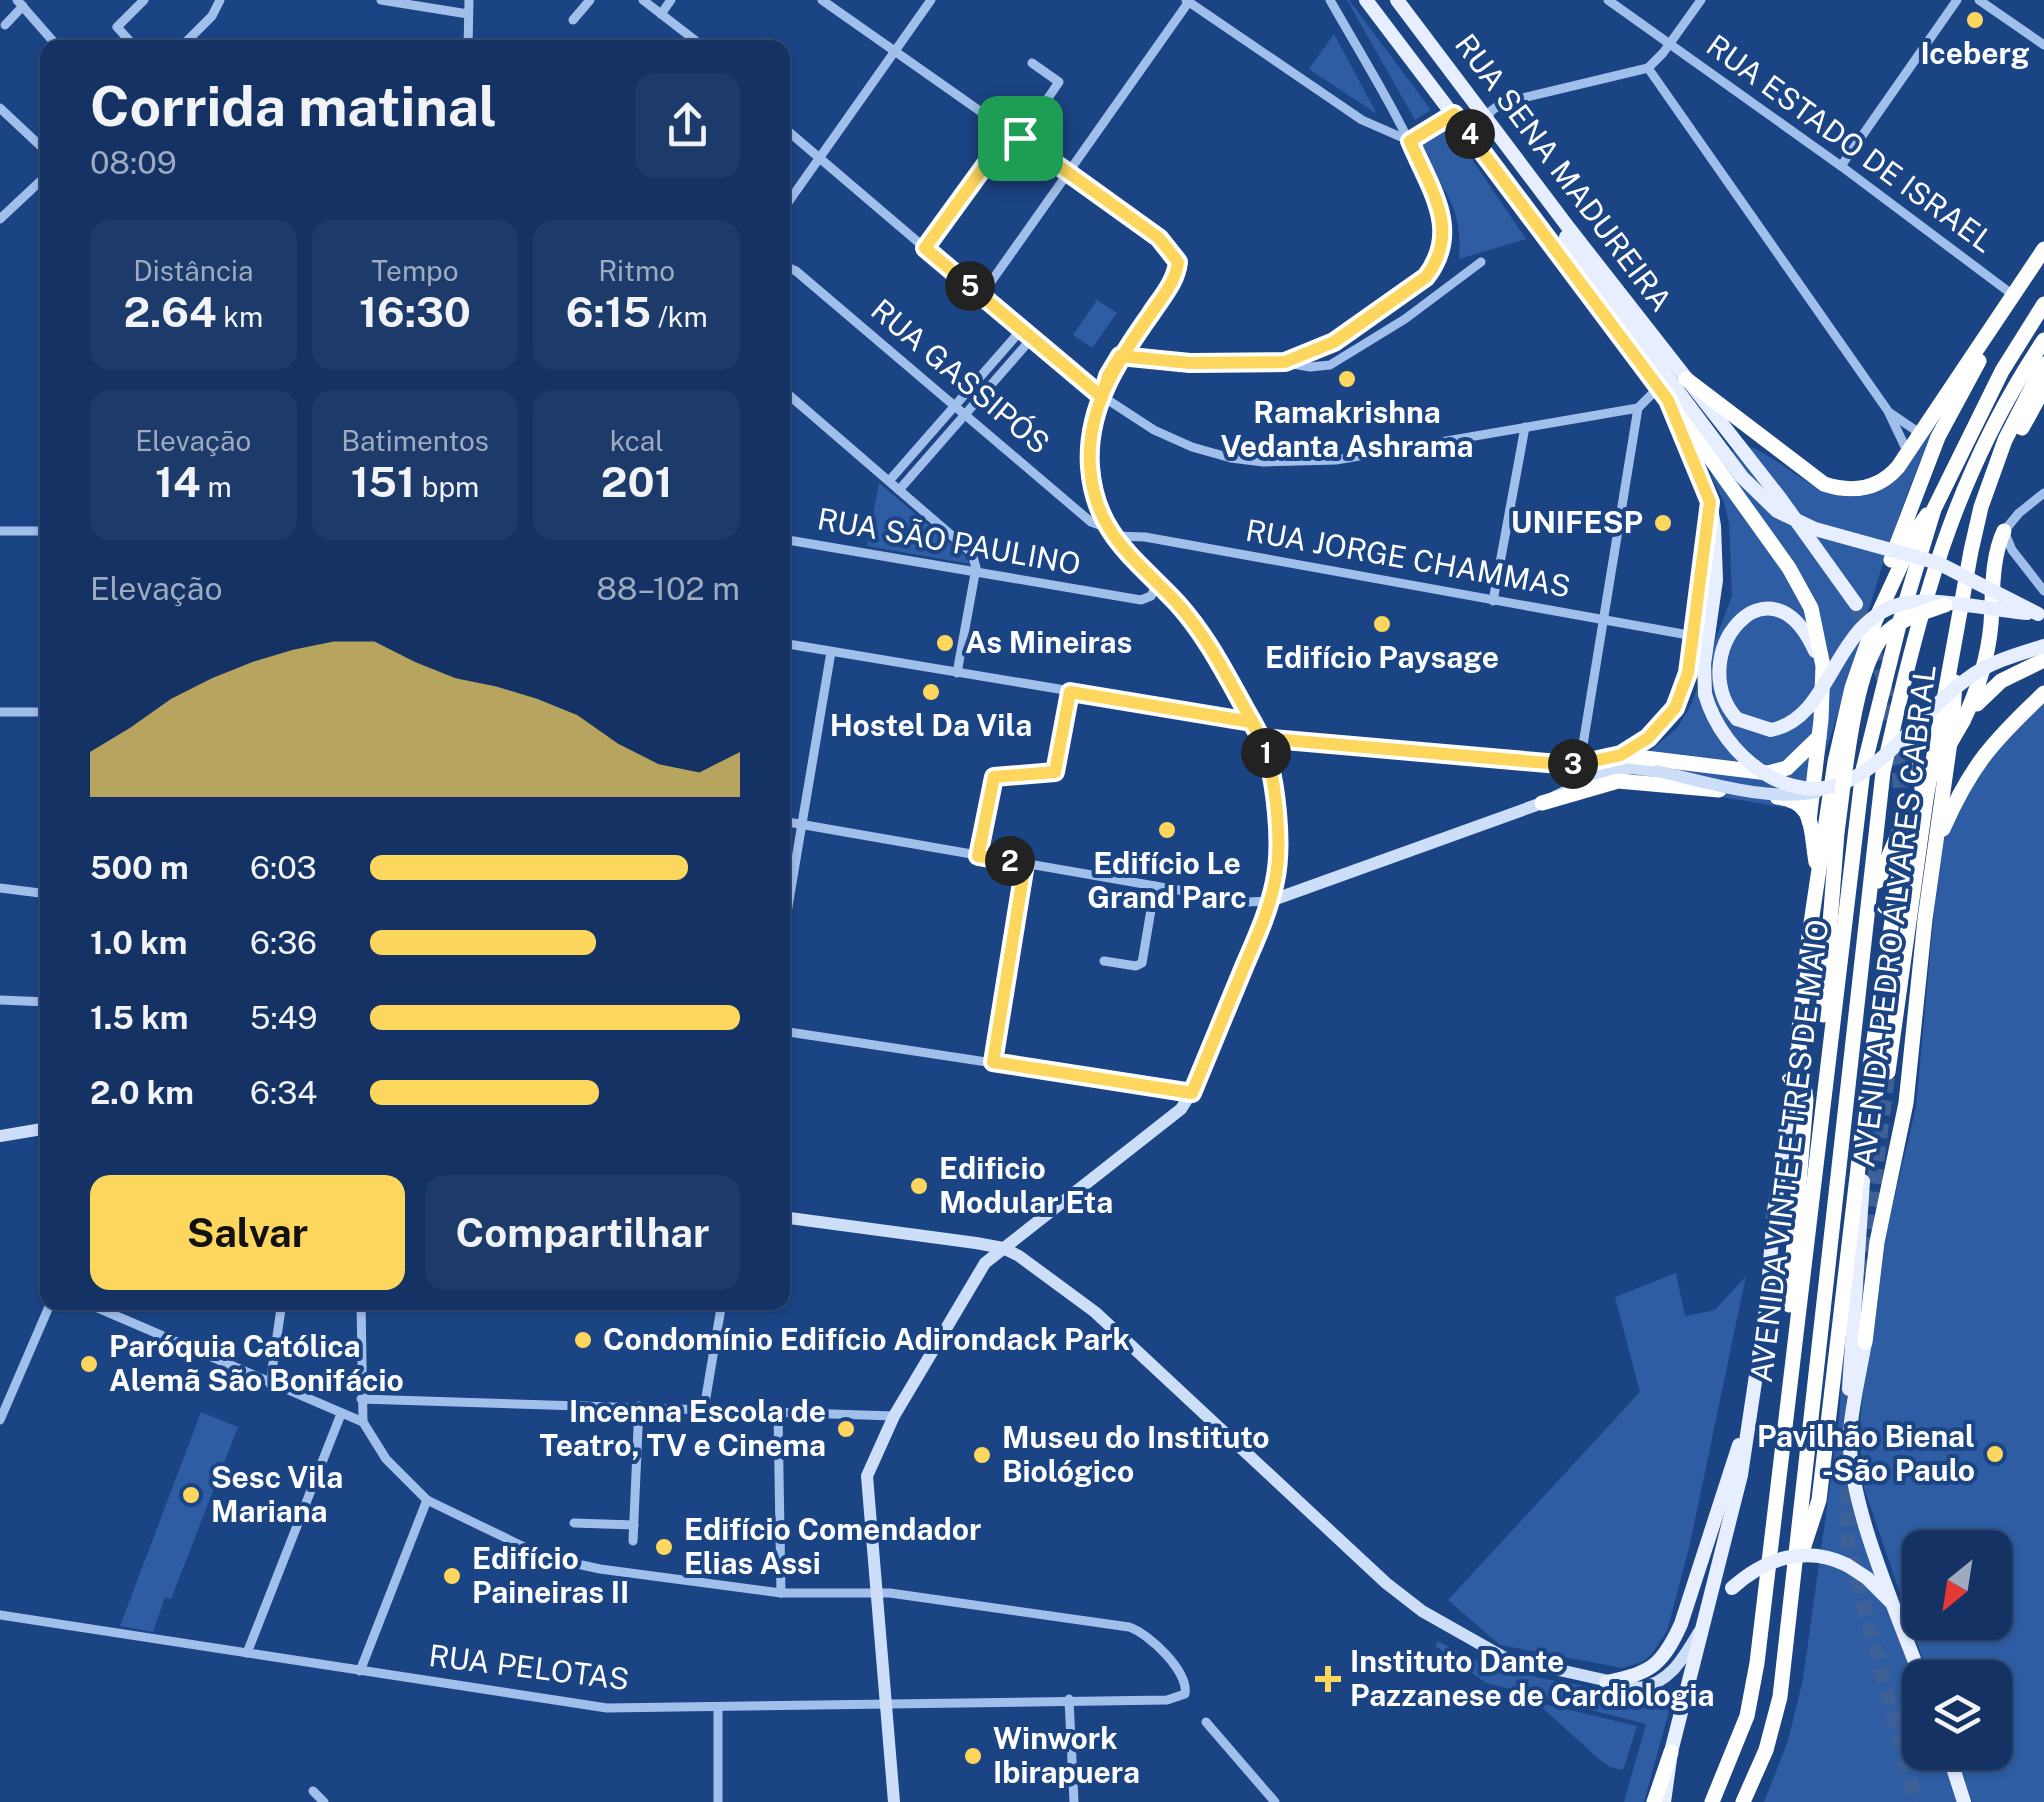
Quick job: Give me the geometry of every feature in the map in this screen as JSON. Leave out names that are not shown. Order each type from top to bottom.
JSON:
[{"type":"highway","points":[[1686,379],[1802,469],[1834,487],[1856,489],[1878,484],[1894,472],[1921,434],[2044,249]]},
{"type":"highway","points":[[1875,621],[1918,528],[1934,509],[2002,371],[2044,304]]},
{"type":"highway","points":[[1875,621],[1889,565],[1938,437],[1994,332],[1995,321]]},
{"type":"highway","name":"AVENIDA VINTE E TRÊS DE MAIO","points":[[1743,1802],[1766,1750],[1780,1696],[1883,772],[1916,626],[1949,524],[1978,452],[2044,340]]},
{"type":"highway","points":[[1888,1072],[1926,800],[1971,551],[1981,506],[2000,452],[2044,364]]},
{"type":"highway","points":[[1971,551],[1981,540],[2007,458],[2044,388]]},
{"type":"highway","points":[[1663,394],[1790,568],[1811,608],[1822,666],[1809,821]]},
{"type":"highway","name":"AVENIDA VINTE E TRÊS DE MAIO","points":[[1712,1802],[1746,1716],[1758,1663],[1863,770],[1900,621],[1934,509]]},
{"type":"highway","points":[[1867,906],[1900,830],[1964,720],[1983,670],[1996,558],[2004,531]]},
{"type":"highway","points":[[1825,1078],[1821,1057],[1836,832],[1856,712],[1873,652],[1881,639],[1904,620],[1945,605]]},
{"type":"highway","name":"AVENIDA PEDRO ÁLVARES CABRAL","points":[[1798,1038],[1835,762],[1852,688],[1875,621]]},
{"type":"highway","name":"AVENIDA PEDRO ÁLVARES CABRAL","points":[[1865,1342],[1877,1242],[1906,1103],[1952,728],[1958,628]]},
{"type":"highway","points":[[1964,720],[1993,686],[2044,660]]},
{"type":"highway","points":[[1935,846],[1963,783],[1995,739],[2044,692]]},
{"type":"highway","points":[[1621,755],[1772,773],[1791,765],[1819,736]]},
{"type":"highway","points":[[1911,746],[1926,800]]},
{"type":"highway","points":[[1758,794],[1772,789],[1772,773]]},
{"type":"highway","points":[[1542,803],[1618,781],[1636,780],[1796,800],[1809,821],[1819,881]]},
{"type":"highway","points":[[1795,1571],[1819,1500],[1862,1128],[1903,850]]},
{"type":"highway","points":[[1790,1387],[1787,1330],[1806,1100],[1798,1038]]},
{"type":"highway","points":[[1654,1802],[1672,1752]]},
{"type":"main road","name":"RUA SENA MADUREIRA","points":[[1366,0],[1663,394],[1710,502],[1716,580],[1704,664],[1706,694],[1720,728],[1754,766],[1785,782],[1828,788]]},
{"type":"main road","name":"RUA SENA MADUREIRA","points":[[1397,0],[1780,498],[1856,604]]},
{"type":"main road","points":[[1554,208],[1576,254],[1742,476],[1777,511],[1815,529],[1938,563],[2041,614]]},
{"type":"main road","points":[[1822,666],[1808,636],[1791,616],[1778,609],[1753,609],[1734,626],[1722,652],[1722,696],[1737,718],[1758,728],[1784,728],[1807,710],[1844,648],[1878,612],[1918,601],[2041,614]]},
{"type":"main road","points":[[1828,788],[1862,776],[1978,671],[2044,646]]},
{"type":"main road","name":"AVENIDA PEDRO ÁLVARES CABRAL","points":[[1665,1796],[1672,1752],[1741,1475],[1769,1285],[1774,1211],[1798,1038]]},
{"type":"main road","points":[[1850,1434],[1850,1349],[1864,1163],[1862,1128]]},
{"type":"main road","name":"AVENIDA PEDRO ÁLVARES CABRAL","points":[[1865,1342],[1850,1434],[1852,1476],[1914,1660]]},
{"type":"main road","points":[[1606,1682],[1644,1673],[1668,1650],[1681,1624],[1752,1412]]},
{"type":"main road","points":[[1705,1621],[1732,1588],[1757,1568],[1785,1557],[1820,1556],[1847,1564],[1895,1606]]},
{"type":"main road","points":[[1954,1770],[1964,1802]]},
{"type":"street","points":[[128,40],[117,28],[144,0]]},
{"type":"street","points":[[188,40],[212,16],[220,0]]},
{"type":"street","points":[[381,0],[468,14]]},
{"type":"street","points":[[468,0],[468,40]]},
{"type":"street","points":[[573,20],[590,0]]},
{"type":"street","points":[[643,0],[694,40]]},
{"type":"street","points":[[660,14],[670,0]]},
{"type":"street","points":[[822,0],[1159,238],[1178,262],[1177,274],[1108,376],[1102,397],[1091,438],[1090,461],[1105,527]]},
{"type":"street","points":[[790,199],[930,0]]},
{"type":"street","points":[[1285,362],[1344,335],[1394,302],[1426,277],[1443,246],[1444,228],[1410,141],[1330,0]]},
{"type":"street","name":"RUA ESTADO DE ISRAEL","points":[[1608,0],[1842,166],[2013,295]]},
{"type":"street","points":[[1487,120],[1502,103],[1648,68],[1701,0]]},
{"type":"street","points":[[1842,166],[1957,0]]},
{"type":"street","points":[[1979,0],[2044,46]]},
{"type":"street","points":[[981,296],[1188,1],[1362,120],[1410,141]]},
{"type":"street","points":[[4,25],[20,3],[52,40]]},
{"type":"street","points":[[1020,138],[1059,82],[1032,63]]},
{"type":"street","points":[[1648,68],[1888,411],[1908,452]]},
{"type":"street","points":[[0,108],[40,146]]},
{"type":"street","points":[[1410,141],[1454,114]]},
{"type":"street","points":[[925,248],[1010,131]]},
{"type":"street","points":[[790,133],[1102,397],[1154,430],[1192,447],[1263,462],[1336,460],[1638,408],[1663,394]]},
{"type":"street","points":[[0,220],[40,182]]},
{"type":"street","points":[[1120,356],[1149,361],[1285,362],[1310,367],[1330,364],[1404,319],[1481,262]]},
{"type":"street","name":"RUA GASSIPÓS","points":[[790,268],[1092,522],[1105,527],[1208,644],[1261,738],[1273,790],[1278,858],[1270,901]]},
{"type":"street","points":[[889,481],[1022,329]]},
{"type":"street","points":[[900,490],[1032,338]]},
{"type":"street","points":[[790,397],[972,553],[975,572],[958,673]]},
{"type":"street","points":[[1580,764],[1638,408]]},
{"type":"street","points":[[1888,411],[1921,434]]},
{"type":"street","points":[[1493,601],[1525,427]]},
{"type":"street","points":[[2044,493],[2004,531],[2012,550],[2044,591]]},
{"type":"street","points":[[1261,738],[1580,764],[1621,755],[1648,738],[1675,708],[1684,687],[1710,502]]},
{"type":"street","points":[[0,531],[40,531]]},
{"type":"street","name":"RUA JORGE CHAMMAS","points":[[1113,536],[1145,537],[1694,636]]},
{"type":"street","name":"RUA SÃO PAULINO","points":[[790,540],[1141,600],[1151,596],[1158,583]]},
{"type":"street","points":[[790,644],[1251,722]]},
{"type":"street","points":[[790,895],[831,652]]},
{"type":"street","points":[[978,856],[994,777],[1056,770],[1070,692]]},
{"type":"street","points":[[0,712],[40,712]]},
{"type":"street","points":[[790,823],[1247,902],[1270,901],[1542,803],[1608,772],[1631,768],[1657,771],[1790,794],[1828,788]]},
{"type":"street","points":[[993,1062],[1025,864]]},
{"type":"street","points":[[1104,961],[1136,966],[1142,962],[1155,886]]},
{"type":"street","points":[[0,888],[40,893]]},
{"type":"street","points":[[894,1802],[867,1476],[894,1416],[985,1263],[1174,1118],[1192,1093],[1270,901]]},
{"type":"street","points":[[0,1000],[40,1002]]},
{"type":"street","points":[[790,1032],[1192,1093]]},
{"type":"street","points":[[0,1136],[40,1129]]},
{"type":"street","points":[[790,1218],[1003,1248],[1038,1268],[1095,1312],[1411,1604],[1505,1658],[1640,1688],[1659,1681],[1684,1658],[1705,1621]]},
{"type":"street","points":[[0,1420],[48,1310]]},
{"type":"street","points":[[102,1310],[363,1422]]},
{"type":"street","points":[[270,1384],[281,1310]]},
{"type":"street","points":[[361,1310],[363,1422],[386,1459],[426,1500],[566,1563],[781,1592],[877,1593]]},
{"type":"street","points":[[704,1409],[721,1310]]},
{"type":"street","points":[[361,1399],[894,1416]]},
{"type":"street","points":[[633,1541],[638,1406]]},
{"type":"street","points":[[247,1653],[341,1414]]},
{"type":"street","points":[[778,1414],[781,1592]]},
{"type":"street","points":[[360,1670],[426,1500]]},
{"type":"street","points":[[574,1523],[634,1526]]},
{"type":"street","name":"RUA PELOTAS","points":[[0,1615],[588,1706],[718,1708],[1176,1700],[1185,1694],[1184,1679],[1141,1630],[1094,1620],[877,1593]]},
{"type":"street","points":[[1069,1700],[1074,1802]]},
{"type":"street","points":[[718,1708],[718,1802]]},
{"type":"street","points":[[1206,1722],[1275,1802]]},
{"type":"street","points":[[314,1791],[324,1802]]},
{"type":"shaded area","points":[[1349,0],[1431,110],[1415,120]]},
{"type":"shaded area","points":[[1334,34],[1377,114],[1309,69]]},
{"type":"shaded area","points":[[1448,124],[1526,239],[1459,259],[1458,225],[1449,198],[1414,147]]},
{"type":"shaded area","points":[[1097,300],[1117,313],[1092,348],[1073,335]]},
{"type":"shaded area","points":[[1946,408],[1903,505],[1806,805],[1799,810],[1639,783],[1642,758],[1678,727],[1691,705],[1732,596],[1729,524],[1724,502],[1711,476],[1731,452],[1746,445],[1826,491],[1849,497],[1868,495],[1899,474]]},
{"type":"shaded area","points":[[879,483],[964,555],[970,564],[867,546]]},
{"type":"shaded area","points":[[2044,699],[2044,1802],[1972,1802],[1961,1770],[2012,1770],[2012,1660],[1923,1660],[1916,1640],[2012,1640],[2012,1530],[1902,1530],[1902,1599],[1864,1488],[1859,1432],[1884,1242],[1916,1107],[1940,847],[1968,785],[2001,738]]},
{"type":"shaded area","points":[[1676,1273],[1685,1316],[1715,1310],[1746,1276],[1689,1548],[1667,1631],[1652,1654],[1642,1662],[1622,1668],[1500,1645],[1448,1600],[1640,1392],[1615,1297]]},
{"type":"shaded area","points":[[1844,1342],[1849,1343],[1844,1454],[1847,1481],[1912,1660],[1902,1660],[1902,1770],[1951,1770],[1961,1802],[1764,1802],[1788,1741],[1803,1679],[1839,1420]]},
{"type":"shaded area","points":[[201,1412],[238,1427],[171,1599],[165,1597],[153,1632],[120,1626]]},
{"type":"shaded area","points":[[1438,1641],[1472,1658],[1524,1674],[1622,1693],[1664,1692],[1672,1700],[1644,1802],[1624,1802],[1646,1724],[1486,1683],[1435,1646]]},
{"type":"shaded area","points":[[1536,1702],[1637,1726],[1623,1770],[1600,1760]]},
{"type":"tunnel","points":[[1856,604],[1886,684]]},
{"type":"tunnel","points":[[1884,682],[1899,766],[1903,828]]},
{"type":"tunnel","points":[[1863,1298],[1888,1072]]},
{"type":"tunnel","points":[[1849,1465],[1847,1535],[1851,1557],[1916,1802]]},
{"type":"place","name":"Iceberg","points":[[1975,20]]},
{"type":"place","name":"Ramakrishna Vedanta Ashrama","points":[[1347,379]]},
{"type":"place","name":"UNIFESP","points":[[1663,523]]},
{"type":"place","name":"Edifício Paysage","points":[[1382,624]]},
{"type":"place","name":"As Mineiras","points":[[945,643]]},
{"type":"place","name":"Hostel Da Vila","points":[[931,692]]},
{"type":"place","name":"Edifício Le Grand Parc","points":[[1167,830]]},
{"type":"place","name":"Edificio Modular Eta","points":[[919,1186]]},
{"type":"place","name":"Condomínio Edifício Adirondack Park","points":[[583,1340]]},
{"type":"place","name":"Paróquia Católica Alemã São Bonifácio","points":[[89,1364]]},
{"type":"place","name":"Incenna Escola de Teatro, TV e Cinema","points":[[846,1429]]},
{"type":"place","name":"Pavilhão Bienal -São Paulo","points":[[1995,1454]]},
{"type":"place","name":"Museu do Instituto Biológico","points":[[982,1455]]},
{"type":"place","name":"Sesc Vila Mariana","points":[[191,1495]]},
{"type":"place","name":"Edifício Comendador Elias Assi","points":[[664,1547]]},
{"type":"place","name":"Edifício Paineiras II","points":[[452,1576]]},
{"type":"place","name":"Instituto Dante Pazzanese de Cardiologia","points":[[1328,1679]]},
{"type":"place","name":"Winwork Ibirapuera","points":[[973,1756]]},
{"type":"route","points":[[1020,138],[1010,131],[925,248],[1102,397],[1108,376],[1120,356],[1190,363],[1285,362],[1334,342],[1426,277],[1436,263],[1445,236],[1410,141],[1454,114],[1668,400],[1710,502],[1684,687],[1664,722],[1639,745],[1621,755],[1580,764],[1559,764],[1261,738],[1251,722],[1070,692],[1055,772],[994,777],[978,856],[1025,864],[993,1062],[1192,1093],[1261,928],[1276,878],[1278,858],[1268,761],[1261,738],[1200,631],[1105,527],[1092,481],[1091,438],[1108,376],[1120,356],[1177,274],[1178,262],[1171,248],[1159,238],[1020,138]]}]
